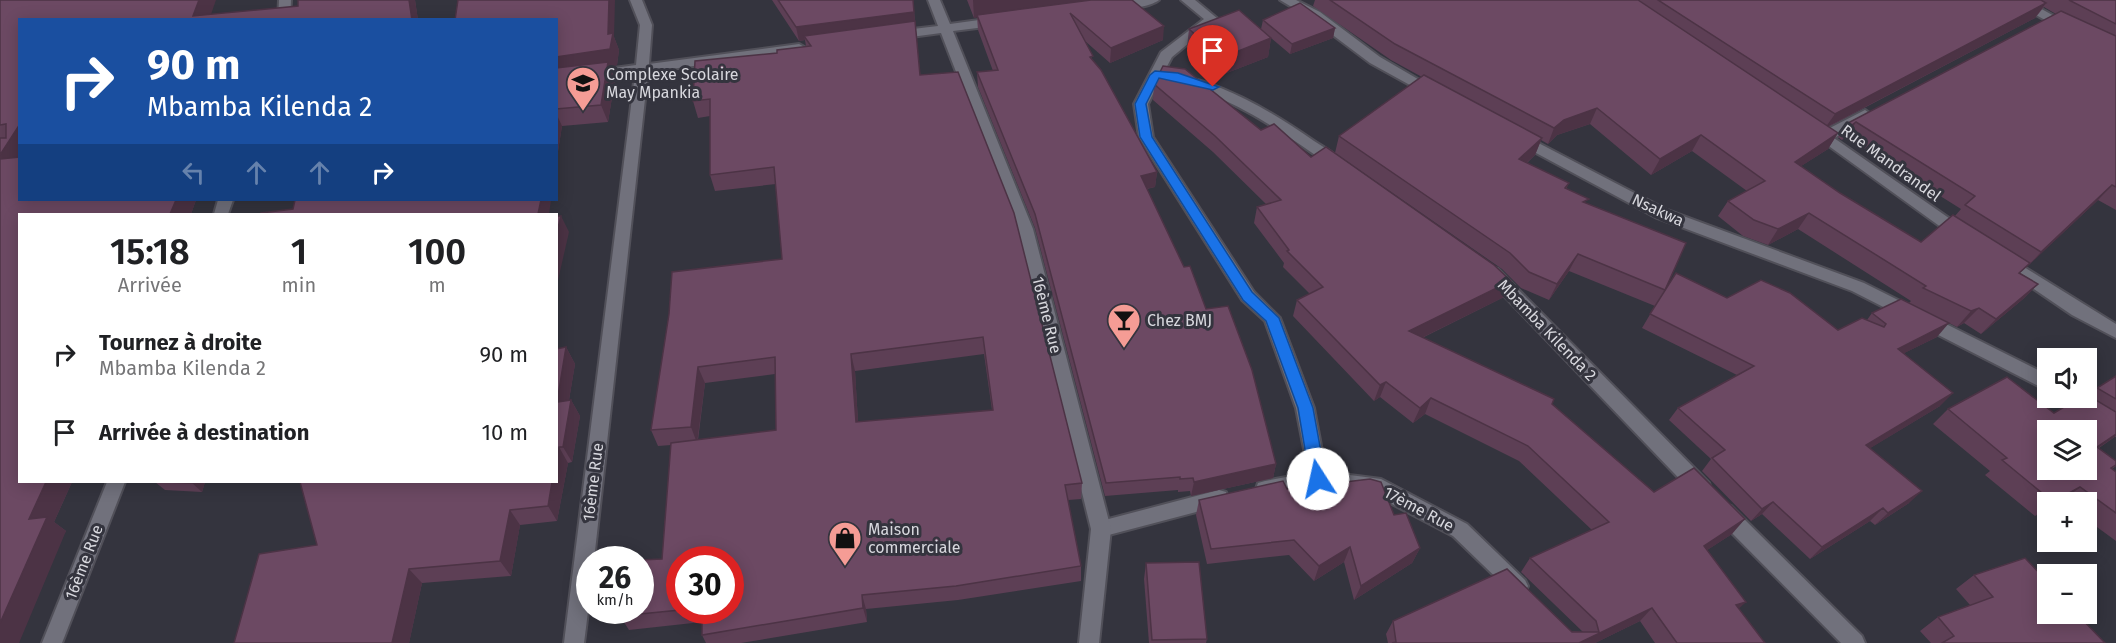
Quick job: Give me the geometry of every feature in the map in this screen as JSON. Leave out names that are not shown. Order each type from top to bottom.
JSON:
[{"type":"street","points":[[284,18],[285,0]]},
{"type":"street","name":"16ème Rue","points":[[574,643],[642,69],[646,25],[636,0]]},
{"type":"street","name":"16ème Rue","points":[[934,0],[1025,229],[1101,529],[1089,643]]},
{"type":"street","points":[[1095,8],[1153,0]]},
{"type":"street","points":[[1187,0],[1212,19],[1166,55],[1140,104],[1146,137],[1248,296],[1272,318],[1305,408],[1318,479]]},
{"type":"street","points":[[1286,0],[1315,15],[1375,60],[1447,99]]},
{"type":"street","points":[[2015,0],[2044,21],[2078,32]]},
{"type":"street","points":[[887,36],[1014,19]]},
{"type":"street","points":[[558,80],[817,45]]},
{"type":"street","points":[[1155,75],[1178,77],[1213,87],[1270,117],[1346,170]]},
{"type":"street","points":[[1824,137],[1875,110]]},
{"type":"street","name":"Rue Mandrandel","points":[[1804,124],[1970,240]]},
{"type":"street","name":"Nsakwa","points":[[1509,132],[1662,214],[1858,287],[2037,378]]},
{"type":"street","points":[[1987,250],[2078,310],[2116,332]]},
{"type":"street","name":"Mbamba Kilenda 2","points":[[1476,262],[1495,275],[1855,643]]},
{"type":"street","points":[[2085,408],[2116,428]]},
{"type":"street","name":"17ème Rue","points":[[1101,529],[1243,493],[1318,479],[1374,484],[1460,530],[1527,595]]},
{"type":"street","name":"16ème Rue","points":[[52,643],[116,483]]},
{"type":"building","points":[[0,0],[199,0],[193,16],[298,6],[298,0],[409,0],[412,18],[18,18],[18,127],[0,155],[0,138],[6,138],[6,124],[0,125]]},
{"type":"building","points":[[458,0],[609,0],[608,34],[613,33],[610,49],[558,57],[558,18],[455,18]]},
{"type":"building","points":[[778,0],[913,0],[914,12],[796,27]]},
{"type":"building","points":[[1091,0],[1132,0],[1164,26],[1111,48],[1070,13],[1093,56],[1090,57],[1101,70],[1157,172],[1141,176],[1184,267],[1190,266],[1206,309],[1228,306],[1252,370],[1276,464],[1194,482],[1193,478],[1180,479],[1180,477],[1106,483],[1035,214],[977,72],[998,70],[977,15]]},
{"type":"building","points":[[1330,0],[1638,0],[1838,133],[1795,162],[1840,193],[1921,242],[1953,215],[2030,263],[2019,273],[2038,284],[1996,319],[1979,308],[1971,311],[1923,288],[1926,286],[1809,213],[1778,229],[1754,220],[1728,201],[1765,181],[1701,135],[1660,159],[1597,108],[1564,120],[1554,128],[1395,44]]},
{"type":"building","points":[[1658,0],[2041,0],[2046,3],[1835,114]]},
{"type":"building","points":[[2069,0],[2116,0],[2116,24]]},
{"type":"building","points":[[1300,3],[1335,28],[1292,44],[1263,20]]},
{"type":"building","points":[[1239,10],[1271,38],[1221,58],[1189,29]]},
{"type":"building","points":[[2061,11],[2116,36],[2116,187],[2112,185],[2041,252],[1965,205],[1975,196],[1856,122],[1852,125],[1848,123]]},
{"type":"building","points":[[915,21],[920,75],[958,72],[1014,213],[1082,483],[1065,485],[1081,566],[956,586],[862,595],[863,608],[702,635],[702,624],[744,624],[744,546],[666,546],[666,611],[654,613],[654,559],[662,559],[671,443],[776,430],[775,357],[698,367],[691,427],[651,430],[669,314],[672,272],[782,259],[774,167],[710,175],[710,99],[693,101],[695,61],[777,53],[777,50],[811,46],[804,36]],"holes":[[[983,337],[993,410],[856,422],[851,354]]]},
{"type":"building","points":[[608,62],[601,105],[558,109],[558,68]]},
{"type":"building","points":[[1163,66],[1185,69],[1261,130],[1274,124],[1311,157],[1326,147],[1494,265],[1511,281],[1409,331],[1554,399],[1552,404],[1654,492],[1694,468],[1745,519],[1704,546],[1746,602],[1736,605],[1765,643],[1677,643],[1652,608],[1579,643],[1392,643],[1396,642],[1393,621],[1507,569],[1572,632],[1599,632],[1596,621],[1530,558],[1609,522],[1528,446],[1431,398],[1420,408],[1386,382],[1380,385],[1297,300],[1323,287],[1287,251],[1289,250],[1257,207],[1281,200],[1215,136],[1154,84]]},
{"type":"building","points":[[1424,75],[1542,138],[1519,159],[1569,183],[1565,188],[1589,199],[1583,202],[1686,243],[1665,290],[1578,254],[1557,284],[1529,272],[1510,253],[1339,136]]},
{"type":"building","points":[[18,157],[18,201],[176,201],[170,213],[18,213],[18,483],[46,483],[29,519],[47,517],[0,623],[0,159]]},
{"type":"building","points":[[295,201],[541,201],[538,213],[261,213],[293,209]]},
{"type":"building","points":[[1676,273],[1727,298],[1761,280],[1790,293],[1838,330],[1862,318],[1884,327],[1886,324],[1872,313],[1901,299],[1949,323],[1898,349],[1953,393],[1866,445],[1922,491],[1888,513],[1883,508],[1822,547],[1773,502],[1762,509],[1712,458],[1725,450],[1678,408],[1754,366],[1650,314]]},
{"type":"building","points":[[566,347],[558,396],[558,349]]},
{"type":"building","points":[[2116,376],[2116,399],[2097,388]]},
{"type":"building","points":[[2007,377],[2037,400],[2037,408],[2047,408],[2054,413],[2062,408],[2097,408],[2097,401],[2116,412],[2116,434],[2097,447],[2116,461],[2116,465],[2111,468],[2116,472],[2116,513],[2097,499],[2097,492],[2087,492],[2080,487],[2071,492],[2041,492],[2002,460],[2007,458],[1948,409]]},
{"type":"building","points":[[571,400],[563,447],[559,447],[558,451],[558,402]]},
{"type":"building","points":[[1370,479],[1381,482],[1394,515],[1406,513],[1420,548],[1361,586],[1350,547],[1319,566],[1294,540],[1211,549],[1199,500],[1283,481],[1287,489]]},
{"type":"building","points":[[300,483],[552,483],[548,506],[510,510],[500,561],[409,569],[392,643],[234,643],[259,554],[317,545]]},
{"type":"building","points":[[2025,558],[2037,571],[2037,624],[2087,624],[2105,643],[1942,643],[1954,636],[1938,617],[1993,597],[1974,575]]},
{"type":"building","points":[[1199,562],[1207,639],[1152,640],[1146,563]]},
{"type":"place","name":"Complexe Scolaire May Mpankia","points":[[583,112]]},
{"type":"place","name":"Chez BMJ","points":[[1124,349]]},
{"type":"place","name":"Maison commerciale","points":[[845,567]]},
{"type":"route","points":[[1213,87],[1178,77],[1155,75],[1140,104],[1146,137],[1248,296],[1272,318],[1305,408],[1318,479]]}]
